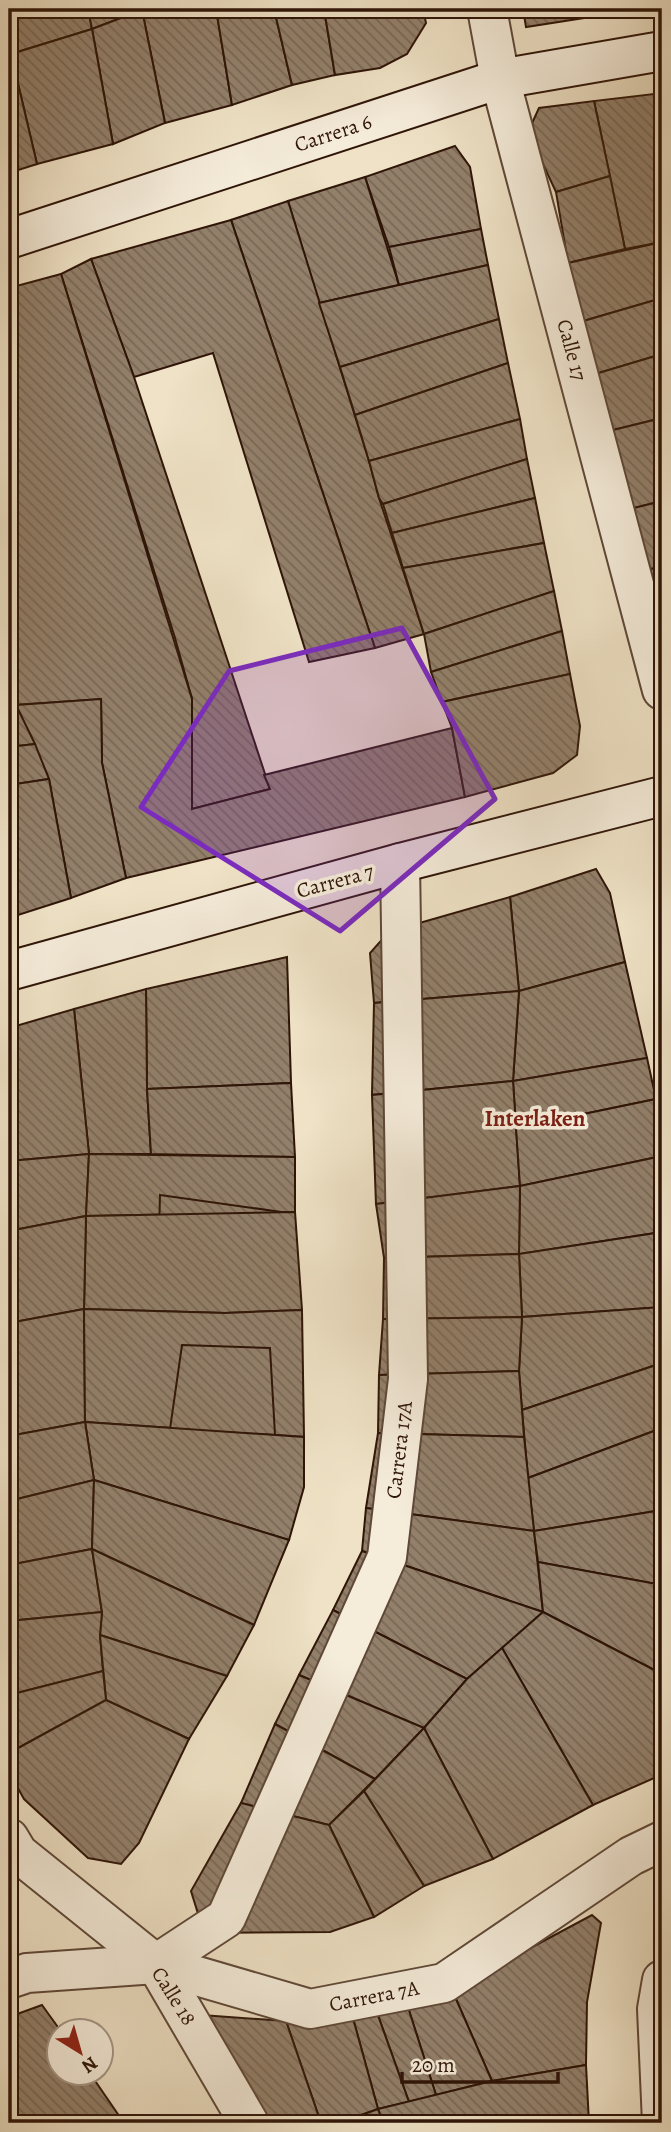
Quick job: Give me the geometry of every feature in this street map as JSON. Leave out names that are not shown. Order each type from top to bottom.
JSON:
[{"type":"street","name":"Calle 17","points":[[487,9],[500,79],[662,690]]},
{"type":"street","name":"Carrera 6","points":[[9,239],[500,79],[662,51]]},
{"type":"street","name":"Carrera 7","points":[[9,971],[400,863],[662,796]]},
{"type":"street","name":"Carrera 17A","points":[[156,1964],[226,1918],[387,1557],[408,1379],[400,863]]},
{"type":"street","name":"Calle 18","points":[[9,1838],[18,1853],[156,1964],[249,2123]]},
{"type":"street","name":"Carrera 7A","points":[[9,1979],[27,1973],[156,1964],[310,2009],[444,1983],[631,1856],[662,1841]]},
{"type":"street","points":[[662,1980],[657,2009],[662,2123]]},
{"type":"highlighted area","points":[[402,628],[495,799],[340,931],[141,807],[229,671]]},
{"type":"building","points":[[9,9],[88,9],[92,29],[11,54]]},
{"type":"building","points":[[88,9],[142,9],[142,10],[92,29]]},
{"type":"building","points":[[216,9],[232,105],[165,123],[142,10]]},
{"type":"building","points":[[216,9],[274,9],[292,85],[232,105]]},
{"type":"building","points":[[274,9],[324,9],[335,75],[292,85]]},
{"type":"building","points":[[324,9],[423,9],[426,23],[407,54],[380,68],[335,75]]},
{"type":"building","points":[[523,9],[603,9],[604,15],[526,27]]},
{"type":"building","points":[[603,9],[641,9],[604,15]]},
{"type":"building","points":[[142,10],[165,123],[113,144],[92,29]]},
{"type":"building","points":[[92,29],[113,144],[37,164],[11,54]]},
{"type":"building","points":[[11,54],[37,164],[9,173],[9,55]]},
{"type":"building","points":[[662,93],[662,242],[625,249],[594,101]]},
{"type":"building","points":[[594,101],[610,176],[556,192],[528,132],[539,108]]},
{"type":"building","points":[[455,146],[470,167],[481,229],[389,247],[365,177]]},
{"type":"building","points":[[610,176],[625,249],[568,263],[556,192]]},
{"type":"building","points":[[365,177],[399,285],[319,303],[288,201]]},
{"type":"building","points":[[288,201],[379,498],[424,634],[375,648],[231,220]]},
{"type":"building","points":[[231,220],[375,648],[309,662],[213,353],[134,377],[91,259]]},
{"type":"building","points":[[481,229],[488,265],[399,285],[389,247]]},
{"type":"building","points":[[662,242],[662,298],[580,322],[568,263]]},
{"type":"building","points":[[91,259],[134,377],[270,789],[192,809],[192,699],[61,274]]},
{"type":"building","points":[[488,265],[499,319],[340,367],[319,303]]},
{"type":"building","points":[[61,274],[192,699],[192,809],[270,789],[264,775],[452,728],[465,797],[126,878],[102,763],[101,699],[16,705],[9,686],[9,288]]},
{"type":"building","points":[[662,298],[662,354],[592,375],[580,322]]},
{"type":"building","points":[[499,319],[508,363],[355,415],[340,367]]},
{"type":"building","points":[[662,354],[662,418],[609,431],[592,375]]},
{"type":"building","points":[[508,363],[520,419],[369,461],[355,415]]},
{"type":"building","points":[[662,418],[662,501],[626,510],[609,431]]},
{"type":"building","points":[[520,419],[527,459],[383,504],[379,498],[369,461]]},
{"type":"building","points":[[527,459],[535,498],[392,533],[383,504]]},
{"type":"building","points":[[535,498],[544,543],[403,568],[392,533]]},
{"type":"building","points":[[662,501],[662,566],[641,572],[626,510]]},
{"type":"building","points":[[544,543],[554,591],[424,634],[403,568]]},
{"type":"building","points":[[662,566],[662,636],[641,572]]},
{"type":"building","points":[[554,591],[562,631],[431,672],[424,634]]},
{"type":"building","points":[[562,631],[570,674],[442,702],[431,672]]},
{"type":"building","points":[[570,674],[580,726],[577,755],[553,773],[465,797],[452,728],[442,702]]},
{"type":"building","points":[[9,686],[16,705],[9,706]]},
{"type":"building","points":[[101,699],[102,763],[126,878],[71,898],[49,779],[16,705]]},
{"type":"building","points":[[16,705],[35,744],[9,747],[9,706]]},
{"type":"building","points":[[35,744],[49,779],[9,785],[9,747]]},
{"type":"building","points":[[49,779],[71,898],[18,915],[9,876],[9,785]]},
{"type":"building","points":[[596,869],[610,893],[625,962],[519,991],[510,897]]},
{"type":"building","points":[[9,876],[18,915],[9,917]]},
{"type":"building","points":[[510,897],[519,991],[374,1003],[370,953],[386,935]]},
{"type":"building","points":[[287,957],[291,1083],[147,1089],[146,989]]},
{"type":"building","points":[[625,962],[647,1058],[513,1081],[519,991]]},
{"type":"building","points":[[146,989],[151,1154],[89,1154],[74,1009]]},
{"type":"building","points":[[519,991],[513,1081],[372,1095],[374,1003]]},
{"type":"building","points":[[74,1009],[89,1154],[9,1161],[9,1028]]},
{"type":"building","points":[[647,1058],[656,1099],[516,1128],[513,1081]]},
{"type":"building","points":[[513,1081],[520,1186],[376,1204],[372,1095]]},
{"type":"building","points":[[291,1083],[295,1157],[151,1154],[147,1089]]},
{"type":"building","points":[[656,1099],[662,1130],[662,1156],[520,1186],[516,1128]]},
{"type":"building","points":[[89,1154],[86,1216],[9,1231],[9,1161]]},
{"type":"building","points":[[89,1154],[295,1157],[295,1212],[86,1216]]},
{"type":"building","points":[[662,1156],[662,1232],[519,1254],[520,1186]]},
{"type":"building","points":[[520,1186],[519,1254],[384,1258],[376,1204]]},
{"type":"building","points":[[160,1195],[289,1213],[291,1282],[158,1273]]},
{"type":"building","points":[[295,1212],[302,1310],[225,1313],[84,1309],[86,1216]]},
{"type":"building","points":[[86,1216],[84,1309],[9,1323],[9,1231]]},
{"type":"building","points":[[662,1232],[662,1307],[522,1317],[519,1254]]},
{"type":"building","points":[[519,1254],[522,1317],[383,1319],[384,1258]]},
{"type":"building","points":[[662,1307],[662,1363],[522,1410],[519,1371],[522,1317]]},
{"type":"building","points":[[84,1309],[85,1422],[9,1436],[9,1323]]},
{"type":"building","points":[[84,1309],[225,1313],[302,1310],[304,1437],[85,1422]]},
{"type":"building","points":[[522,1317],[519,1371],[379,1375],[383,1319]]},
{"type":"building","points":[[182,1345],[270,1348],[275,1435],[170,1429]]},
{"type":"building","points":[[662,1363],[662,1428],[528,1478],[522,1410]]},
{"type":"building","points":[[519,1371],[524,1437],[378,1433],[379,1375]]},
{"type":"building","points":[[85,1422],[304,1437],[304,1487],[289,1540],[94,1480]]},
{"type":"building","points":[[85,1422],[94,1480],[9,1501],[9,1436]]},
{"type":"building","points":[[662,1428],[662,1510],[534,1531],[528,1478]]},
{"type":"building","points":[[378,1433],[524,1437],[534,1531],[366,1508]]},
{"type":"building","points":[[94,1480],[92,1549],[9,1565],[9,1501]]},
{"type":"building","points":[[94,1480],[289,1540],[254,1625],[92,1549]]},
{"type":"building","points":[[366,1508],[534,1531],[543,1612],[362,1551]]},
{"type":"building","points":[[662,1510],[662,1585],[538,1562],[534,1531]]},
{"type":"building","points":[[92,1549],[102,1612],[9,1621],[9,1565]]},
{"type":"building","points":[[92,1549],[254,1625],[227,1676],[100,1635],[102,1612]]},
{"type":"building","points":[[362,1551],[543,1612],[467,1679],[333,1610]]},
{"type":"building","points":[[538,1562],[662,1585],[662,1674],[543,1612]]},
{"type":"building","points":[[333,1610],[467,1679],[424,1728],[299,1675]]},
{"type":"building","points":[[102,1612],[100,1635],[103,1671],[9,1695],[9,1621]]},
{"type":"building","points":[[543,1612],[662,1674],[661,1775],[593,1805],[502,1648]]},
{"type":"building","points":[[100,1635],[227,1676],[189,1739],[106,1700]]},
{"type":"building","points":[[502,1648],[593,1805],[493,1859],[424,1728],[467,1679]]},
{"type":"building","points":[[103,1671],[106,1700],[9,1753],[9,1695]]},
{"type":"building","points":[[299,1675],[424,1728],[375,1779],[275,1724]]},
{"type":"building","points":[[106,1700],[189,1739],[139,1843],[121,1864],[88,1858],[24,1799],[9,1772],[9,1753]]},
{"type":"building","points":[[275,1724],[375,1779],[329,1825],[241,1803]]},
{"type":"building","points":[[424,1728],[493,1859],[424,1886],[364,1791]]},
{"type":"building","points":[[364,1791],[424,1886],[374,1917],[329,1825]]},
{"type":"building","points":[[241,1803],[329,1825],[374,1917],[330,1932],[204,1933],[191,1891]]},
{"type":"building","points":[[592,1915],[601,1923],[587,2002],[586,2065],[492,2081],[452,1990]]},
{"type":"building","points":[[452,1990],[492,2081],[436,2095],[406,2001]]},
{"type":"building","points":[[406,2001],[436,2095],[409,2102],[375,2007]]},
{"type":"building","points":[[42,2005],[50,2016],[46,2016],[46,2086],[99,2086],[124,2123],[9,2123],[9,2017]]},
{"type":"building","points":[[375,2007],[409,2102],[378,2109],[351,2011]]},
{"type":"building","points":[[351,2011],[378,2109],[339,2123],[321,2123],[286,2021]]},
{"type":"building","points":[[201,2015],[286,2021],[321,2123],[235,2123]]},
{"type":"building","points":[[586,2065],[589,2123],[383,2123],[378,2109],[492,2081]]},
{"type":"building","points":[[378,2109],[383,2123],[339,2123]]},
{"type":"district","name":"Interlaken","points":[[535,1118]]}]
